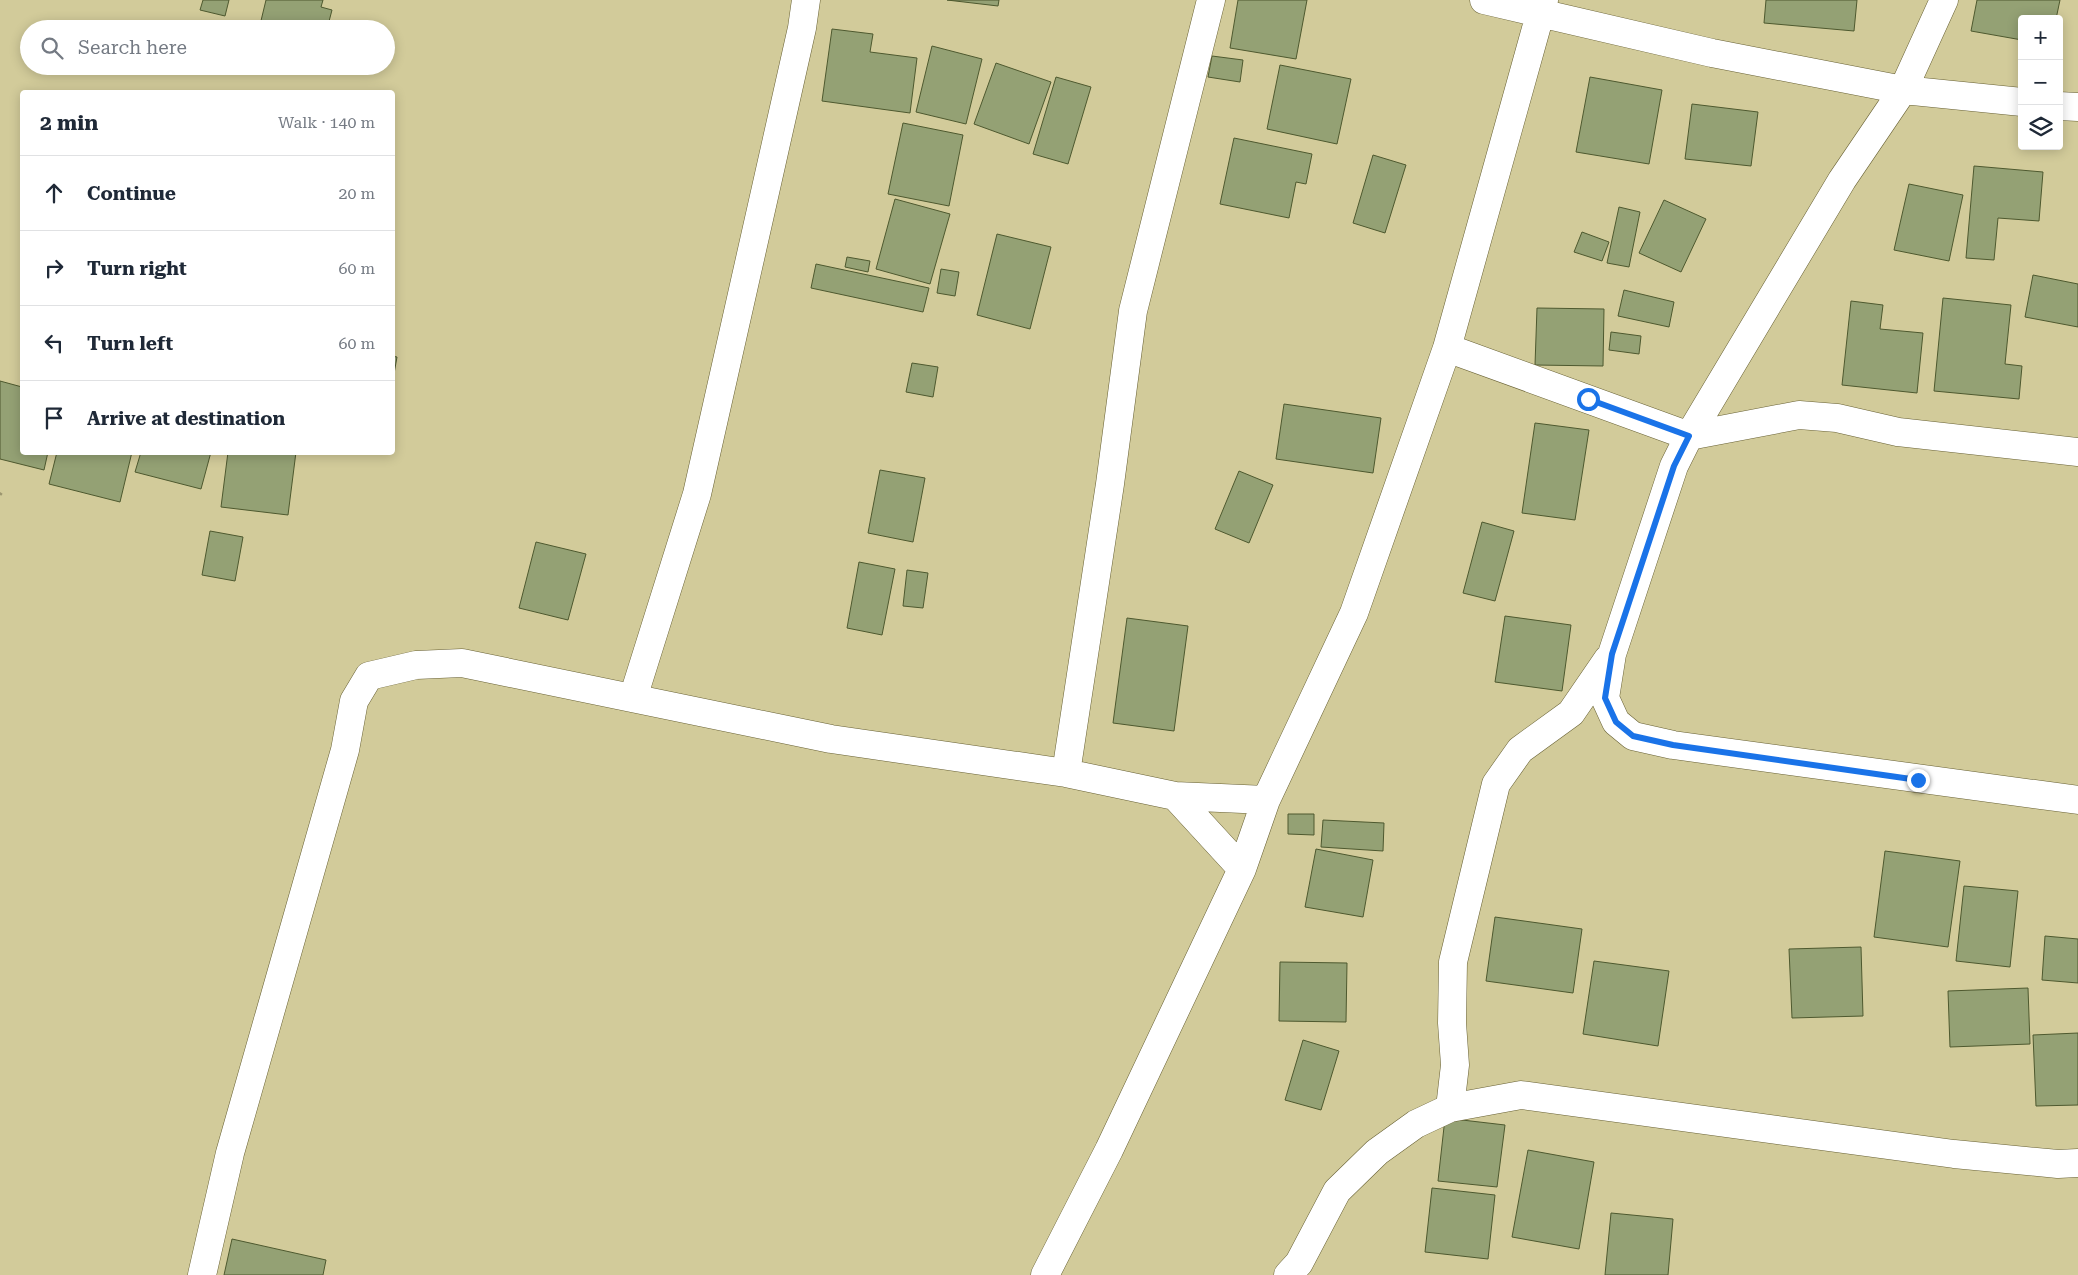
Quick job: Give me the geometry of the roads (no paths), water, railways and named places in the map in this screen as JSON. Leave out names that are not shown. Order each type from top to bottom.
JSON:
[{"type":"street","points":[[633,698],[697,494],[802,28],[806,0]]},
{"type":"street","points":[[1066,773],[1110,484],[1132,311],[1212,0]]},
{"type":"street","points":[[1484,0],[1542,7],[1712,53],[1902,90],[2018,102]]},
{"type":"street","points":[[1944,0],[1902,90],[1842,180],[1689,436],[1674,466],[1612,654],[1605,698],[1616,722],[1633,736],[1732,754],[2078,800]]},
{"type":"street","points":[[1045,1275],[1113,1141],[1242,869],[1266,800],[1354,613],[1448,348],[1542,7]]},
{"type":"street","points":[[2063,106],[2078,107]]},
{"type":"street","points":[[1448,348],[1689,436],[1799,415],[1837,418],[1898,432],[2078,452]]},
{"type":"street","points":[[1450,1108],[1455,1065],[1452,1022],[1453,962],[1496,784],[1520,750],[1571,713],[1612,654]]},
{"type":"street","points":[[202,1275],[230,1153],[345,750],[354,701],[369,676],[416,665],[462,663],[831,739],[1066,773],[1175,796],[1266,800]]},
{"type":"street","points":[[1175,796],[1242,869]]},
{"type":"street","points":[[1288,1275],[1299,1263],[1337,1191],[1377,1152],[1416,1124],[1450,1108],[1521,1096],[1954,1154],[2058,1164],[2078,1163]]}]
